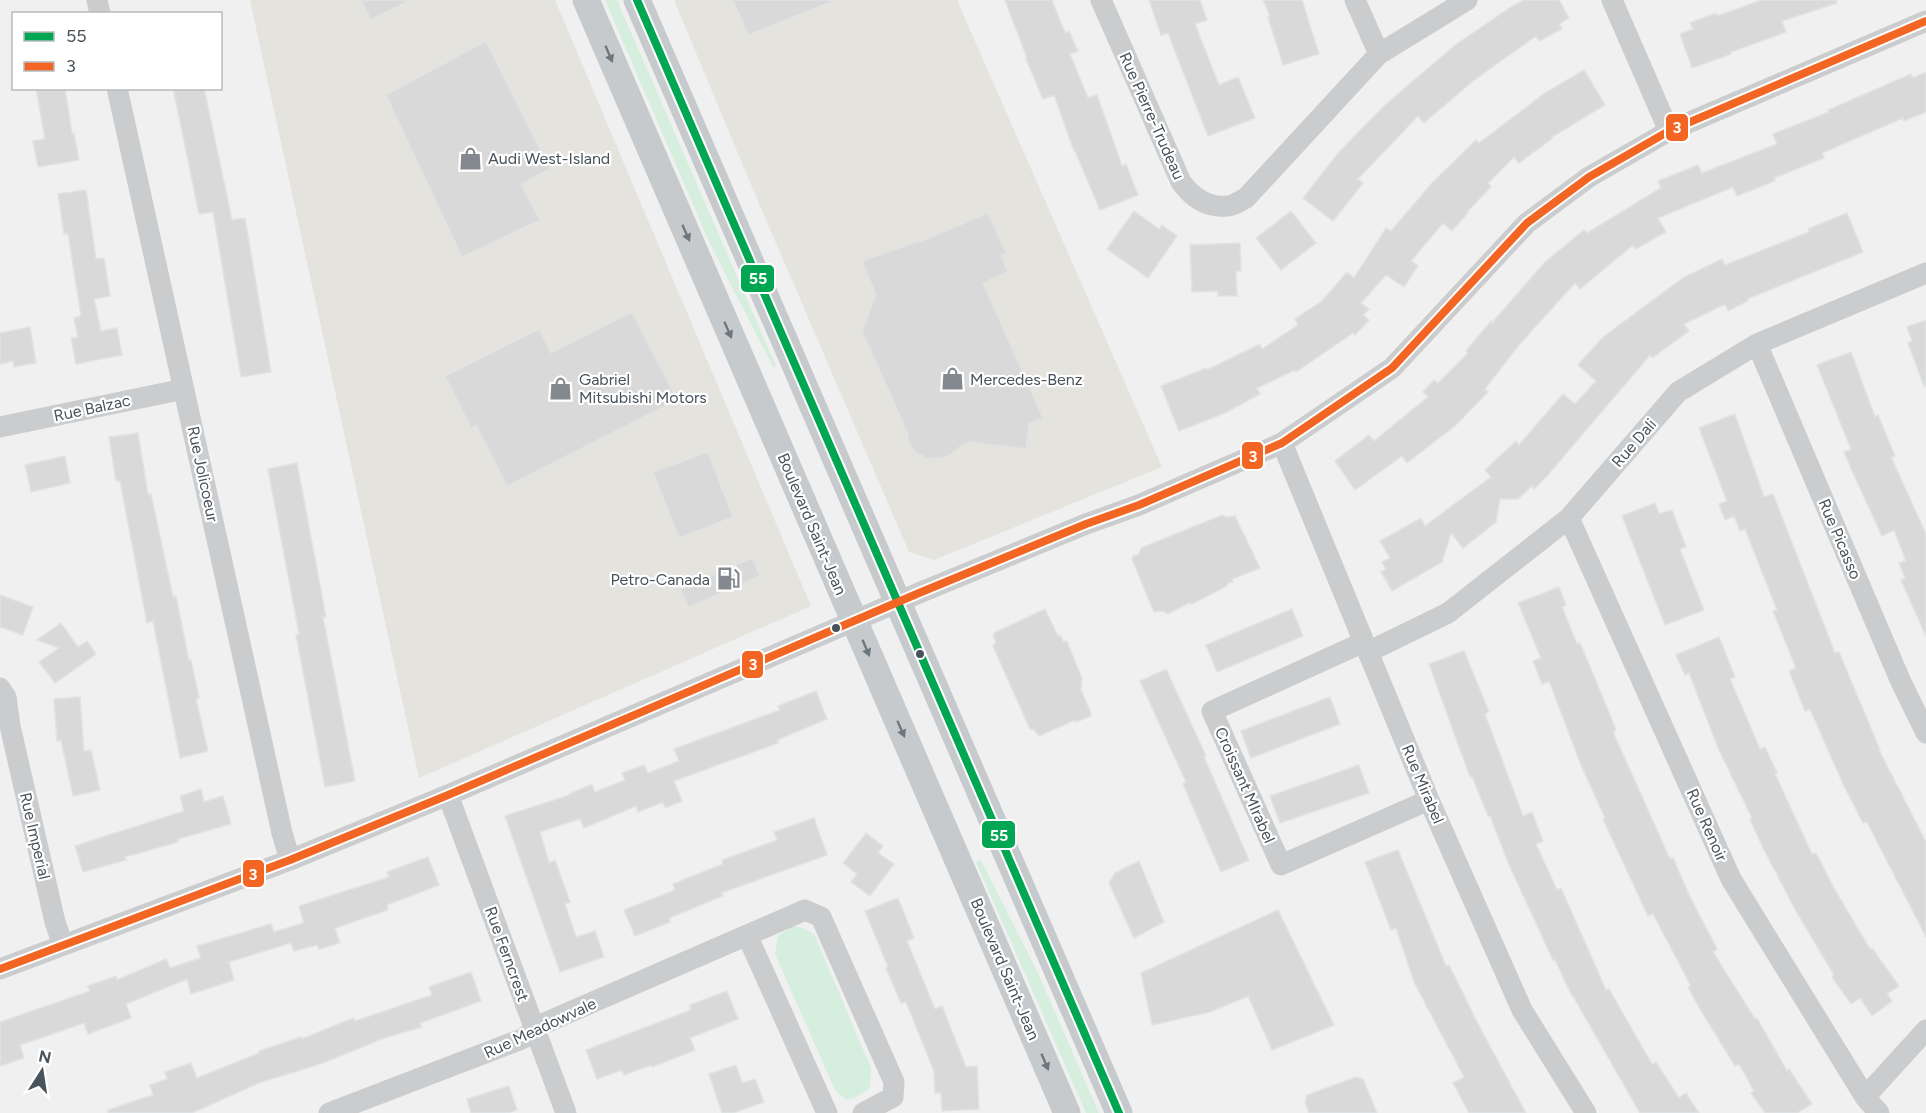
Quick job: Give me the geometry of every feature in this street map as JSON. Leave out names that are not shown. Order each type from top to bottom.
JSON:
[{"type":"main road","name":"Boulevard Saint-Jean","points":[[586,0],[1067,1113]]},
{"type":"main road","points":[[637,0],[1119,1113]]},
{"type":"street","name":"Rue Pierre-Trudeau","points":[[1101,0],[1180,182],[1192,196],[1209,204],[1229,207],[1246,198],[1379,54],[1467,0]]},
{"type":"street","points":[[1355,0],[1379,54]]},
{"type":"street","points":[[1612,0],[1669,131]]},
{"type":"street","points":[[0,969],[290,860],[448,795],[898,602],[1086,524],[1139,505],[1282,443],[1392,368],[1527,223],[1589,177],[1669,131],[1926,21]]},
{"type":"street","name":"Rue Jolicoeur","points":[[117,90],[279,822],[290,860]]},
{"type":"street","name":"Rue Dali","points":[[1366,647],[1448,613],[1569,518],[1678,392],[1757,344],[1926,273]]},
{"type":"street","name":"Rue Picasso","points":[[1757,344],[1901,682],[1926,733]]},
{"type":"street","name":"Rue Balzac","points":[[0,427],[184,389]]},
{"type":"street","name":"Rue Mirabel","points":[[1282,443],[1429,800],[1522,1010],[1586,1113]]},
{"type":"street","name":"Rue Renoir","points":[[1569,518],[1731,879],[1865,1097],[1879,1113]]},
{"type":"street","name":"Croissant MIrabel","points":[[1366,647],[1212,711],[1281,865],[1429,800]]},
{"type":"street","name":"Rue Imperial","points":[[0,688],[6,697],[5,728],[63,945]]},
{"type":"street","name":"Rue Ferncrest","points":[[448,795],[566,1113]]},
{"type":"street","name":"Rue Meadowvale","points":[[329,1113],[511,1044],[528,1036],[545,1023],[805,910],[821,917],[894,1082],[893,1097],[863,1113]]},
{"type":"street","points":[[747,935],[827,1113]]},
{"type":"street","points":[[1865,1097],[1926,1030]]},
{"type":"shaded area","points":[[250,0],[555,0],[811,606],[419,778]]},
{"type":"shaded area","points":[[674,0],[957,0],[1162,467],[934,560],[909,552]]},
{"type":"green space","points":[[605,0],[617,0],[776,366],[773,367],[711,246]]},
{"type":"green space","points":[[981,860],[1038,973],[1099,1113],[1086,1113],[976,862]]},
{"type":"green space","points":[[793,926],[814,934],[871,1068],[870,1088],[855,1098],[846,1100],[835,1090],[775,954],[778,936]]},
{"type":"building","points":[[361,0],[410,0],[371,20]]},
{"type":"building","points":[[733,0],[833,0],[833,1],[748,35]]},
{"type":"building","points":[[1005,0],[1052,0],[1065,33],[1069,31],[1078,51],[1070,54],[1088,98],[1097,95],[1122,166],[1126,164],[1138,195],[1100,210],[1074,151],[1054,95],[1043,99]]},
{"type":"building","points":[[1149,0],[1200,0],[1207,20],[1195,24],[1219,85],[1238,77],[1255,118],[1208,136],[1168,33],[1161,35]]},
{"type":"building","points":[[1263,0],[1302,0],[1319,54],[1283,65],[1268,17],[1270,16]]},
{"type":"building","points":[[1524,0],[1559,0],[1569,18],[1559,24],[1562,29],[1539,41],[1536,36],[1473,81],[1424,123],[1418,116],[1358,179],[1363,183],[1333,221],[1303,198],[1339,152],[1385,105],[1454,46]]},
{"type":"building","points":[[1762,0],[1836,0],[1837,3],[1782,21],[1786,32],[1692,68],[1680,34],[1693,29],[1690,23]]},
{"type":"building","points":[[486,41],[550,169],[521,184],[540,220],[462,257],[386,95]]},
{"type":"building","points":[[1584,70],[1605,105],[1552,137],[1519,163],[1514,157],[1488,183],[1491,187],[1452,231],[1443,223],[1411,261],[1418,266],[1404,287],[1386,275],[1361,303],[1369,309],[1363,315],[1369,320],[1355,335],[1353,333],[1296,372],[1295,370],[1257,388],[1260,394],[1225,413],[1179,431],[1161,386],[1206,368],[1207,370],[1260,344],[1262,349],[1298,325],[1295,319],[1322,301],[1347,272],[1354,278],[1386,228],[1391,231],[1432,183],[1476,140],[1479,143],[1545,93]]},
{"type":"building","points":[[1926,72],[1926,112],[1904,121],[1903,118],[1822,153],[1824,158],[1774,178],[1775,181],[1737,196],[1733,187],[1658,218],[1666,232],[1636,249],[1633,245],[1580,289],[1575,283],[1519,345],[1485,389],[1488,392],[1456,425],[1407,463],[1402,456],[1355,490],[1335,461],[1369,435],[1374,441],[1428,397],[1423,392],[1434,380],[1438,383],[1468,353],[1466,351],[1491,321],[1492,323],[1545,262],[1584,230],[1587,233],[1661,188],[1658,181],[1698,165],[1702,173],[1777,144],[1773,134],[1829,112],[1828,110],[1911,74],[1913,78]]},
{"type":"building","points":[[36,90],[65,90],[72,134],[74,133],[79,160],[38,167],[33,141],[45,139]]},
{"type":"building","points":[[173,90],[204,90],[232,220],[245,218],[271,372],[241,377],[213,212],[199,214]]},
{"type":"building","points":[[86,190],[96,259],[104,258],[110,296],[94,299],[101,331],[117,328],[122,355],[76,364],[71,338],[78,337],[74,318],[81,316],[68,234],[64,234],[58,194]]},
{"type":"building","points":[[1134,211],[1159,229],[1162,225],[1177,236],[1148,278],[1107,249]]},
{"type":"building","points":[[1291,211],[1316,243],[1281,270],[1256,238]]},
{"type":"building","points":[[988,213],[1006,253],[1001,256],[1008,272],[983,283],[1043,418],[1029,424],[1026,449],[970,442],[947,457],[928,459],[915,452],[909,443],[907,432],[862,331],[876,295],[862,261],[920,242]]},
{"type":"building","points":[[1847,213],[1863,252],[1747,299],[1748,301],[1728,311],[1725,304],[1684,324],[1689,331],[1652,358],[1650,355],[1534,489],[1532,486],[1518,499],[1500,499],[1496,522],[1463,548],[1451,533],[1442,562],[1392,591],[1381,572],[1386,569],[1382,562],[1390,558],[1380,541],[1421,518],[1425,526],[1491,477],[1485,470],[1516,441],[1519,445],[1563,394],[1575,404],[1596,381],[1578,365],[1603,337],[1683,278],[1722,259],[1725,265],[1809,232],[1808,229]]},
{"type":"building","points":[[1240,243],[1241,271],[1236,271],[1237,296],[1218,296],[1218,291],[1192,292],[1190,245]]},
{"type":"building","name":"Gabriel Mitsubishi Motors","points":[[632,312],[677,400],[507,486],[476,425],[471,428],[445,376],[539,329],[551,353]]},
{"type":"building","points":[[1926,320],[1926,386],[1924,386],[1908,343],[1912,341],[1907,327]]},
{"type":"building","points":[[30,327],[36,363],[14,367],[13,361],[0,364],[0,333]]},
{"type":"building","points":[[1851,352],[1875,417],[1878,415],[1895,456],[1891,457],[1926,534],[1926,636],[1901,580],[1905,578],[1899,563],[1906,561],[1894,530],[1882,536],[1844,452],[1851,449],[1817,365]]},
{"type":"building","points":[[1735,414],[1764,497],[1773,494],[1835,653],[1839,652],[1879,750],[1926,842],[1926,937],[1867,822],[1863,823],[1844,786],[1810,709],[1805,711],[1789,671],[1796,668],[1773,611],[1777,610],[1745,529],[1740,531],[1734,516],[1725,520],[1719,504],[1727,501],[1699,428]]},
{"type":"building","points":[[138,433],[148,494],[151,494],[173,597],[176,596],[189,661],[191,660],[199,698],[196,699],[208,751],[180,758],[153,621],[147,623],[120,481],[116,481],[109,437]]},
{"type":"building","points":[[708,452],[733,517],[679,538],[653,472]]},
{"type":"building","points":[[65,456],[70,483],[31,492],[25,465]]},
{"type":"building","points":[[297,463],[326,617],[323,617],[355,781],[325,787],[268,469]]},
{"type":"building","points":[[1655,503],[1659,514],[1672,510],[1686,547],[1680,549],[1704,610],[1665,625],[1622,516]]},
{"type":"building","points":[[1222,515],[1235,516],[1260,568],[1232,579],[1233,582],[1228,583],[1227,586],[1168,614],[1163,611],[1154,612],[1132,559],[1133,556],[1139,554],[1141,548]]},
{"type":"building","points":[[752,558],[760,576],[689,607],[680,589]]},
{"type":"building","points":[[1559,587],[1566,605],[1562,607],[1601,693],[1616,730],[1613,732],[1670,859],[1673,858],[1717,949],[1713,952],[1755,1019],[1757,1018],[1787,1071],[1789,1069],[1812,1104],[1797,1113],[1765,1113],[1751,1093],[1754,1091],[1739,1064],[1735,1066],[1697,1004],[1688,987],[1691,986],[1653,914],[1648,916],[1603,819],[1605,818],[1581,765],[1549,681],[1542,684],[1533,661],[1541,658],[1518,603]]},
{"type":"building","points":[[0,595],[33,607],[23,635],[0,627]]},
{"type":"building","points":[[1045,609],[1058,636],[1060,635],[1063,641],[1067,642],[1082,678],[1081,690],[1091,716],[1076,722],[1075,720],[1039,736],[1030,729],[993,646],[996,642],[993,636],[995,636],[994,633]]},
{"type":"building","points":[[1292,609],[1303,636],[1217,672],[1206,645]]},
{"type":"building","points":[[61,623],[78,647],[87,641],[96,654],[55,683],[39,662],[59,648],[37,640]]},
{"type":"building","points":[[1719,637],[1735,677],[1730,679],[1760,749],[1765,747],[1812,854],[1816,853],[1870,949],[1872,948],[1899,986],[1887,994],[1892,1001],[1872,1016],[1860,998],[1851,1004],[1832,977],[1834,975],[1796,911],[1763,848],[1750,819],[1752,818],[1719,750],[1689,673],[1685,675],[1676,655]]},
{"type":"building","points":[[1464,651],[1489,712],[1485,714],[1523,816],[1532,812],[1543,841],[1536,844],[1557,890],[1561,888],[1606,990],[1609,989],[1652,1064],[1656,1062],[1679,1098],[1686,1093],[1699,1113],[1640,1113],[1553,960],[1510,867],[1472,776],[1470,777],[1429,664]]},
{"type":"building","points":[[1166,669],[1206,756],[1204,757],[1249,860],[1221,872],[1183,784],[1186,782],[1140,681]]},
{"type":"building","points":[[816,691],[827,719],[777,740],[778,743],[674,781],[682,801],[665,808],[663,802],[638,812],[636,806],[584,828],[580,819],[540,832],[549,863],[555,860],[570,902],[565,904],[576,937],[595,931],[604,957],[560,972],[505,816],[570,795],[592,784],[595,792],[625,780],[622,773],[644,765],[648,773],[679,761],[674,749],[780,710],[778,706]]},
{"type":"building","points":[[80,697],[84,751],[91,750],[100,790],[73,796],[61,740],[57,741],[54,699]]},
{"type":"building","points":[[1330,697],[1340,724],[1251,758],[1241,731]]},
{"type":"building","points":[[1359,765],[1369,793],[1280,823],[1270,796]]},
{"type":"building","points":[[201,789],[204,802],[223,796],[231,824],[178,839],[178,842],[83,872],[75,846],[184,811],[180,796]]},
{"type":"building","points":[[814,818],[827,855],[721,893],[723,896],[669,918],[670,922],[635,936],[624,910],[675,890],[673,884],[723,864],[722,860],[777,840],[774,832]]},
{"type":"building","points":[[866,833],[883,846],[878,853],[894,864],[870,896],[851,882],[857,874],[843,863]]},
{"type":"building","points":[[1398,850],[1446,966],[1449,965],[1526,1113],[1469,1113],[1453,1083],[1464,1077],[1414,982],[1396,928],[1391,930],[1365,862]]},
{"type":"building","points":[[428,857],[439,885],[387,905],[388,910],[335,928],[340,943],[319,949],[317,945],[294,951],[291,943],[229,962],[234,980],[191,994],[187,979],[126,1004],[131,1018],[88,1034],[84,1023],[20,1045],[24,1058],[0,1066],[0,1022],[90,991],[88,986],[116,976],[117,980],[166,959],[170,968],[201,958],[197,946],[271,924],[274,932],[304,923],[299,906],[389,877],[387,872]]},
{"type":"building","points":[[1139,861],[1164,922],[1134,938],[1109,883],[1115,873]]},
{"type":"building","points":[[898,898],[914,938],[907,941],[935,1009],[942,1006],[966,1067],[977,1066],[979,1109],[942,1111],[941,1093],[935,1093],[934,1071],[906,1002],[901,1003],[886,968],[888,967],[865,911]]},
{"type":"building","points":[[1278,910],[1334,1025],[1272,1050],[1248,996],[1210,1012],[1152,1025],[1141,973]]},
{"type":"building","points":[[471,972],[481,1001],[420,1023],[422,1027],[384,1038],[323,1063],[259,1083],[192,1113],[108,1113],[108,1110],[153,1095],[150,1085],[167,1079],[165,1072],[191,1063],[197,1078],[259,1053],[259,1051],[301,1037],[302,1039],[353,1018],[355,1021],[432,995],[429,987]]},
{"type":"building","points":[[727,991],[738,1019],[690,1038],[695,1050],[652,1067],[651,1065],[624,1075],[622,1070],[597,1079],[586,1050],[691,1010],[690,1005]]},
{"type":"building","points":[[736,1065],[742,1083],[755,1079],[764,1102],[733,1113],[722,1113],[709,1074]]},
{"type":"building","points":[[1356,1077],[1363,1079],[1377,1113],[1309,1113],[1305,1102],[1307,1095]]},
{"type":"building","points":[[509,1086],[517,1110],[507,1113],[471,1113],[467,1099]]},
{"type":"transit line","name":"55","points":[[637,0],[1119,1113]]},
{"type":"transit line","name":"3","points":[[0,969],[290,860],[448,795],[919,593],[1086,524],[1139,505],[1282,443],[1392,368],[1527,223],[1589,177],[1669,131],[1926,21]]},
{"type":"place","name":"Audi West-Island","points":[[470,158]]},
{"type":"place","name":"Mercedes-Benz","points":[[952,379]]},
{"type":"place","name":"Gabriel Mitsubishi Motors","points":[[561,388]]},
{"type":"place","name":"Petro-Canada","points":[[728,579]]}]
